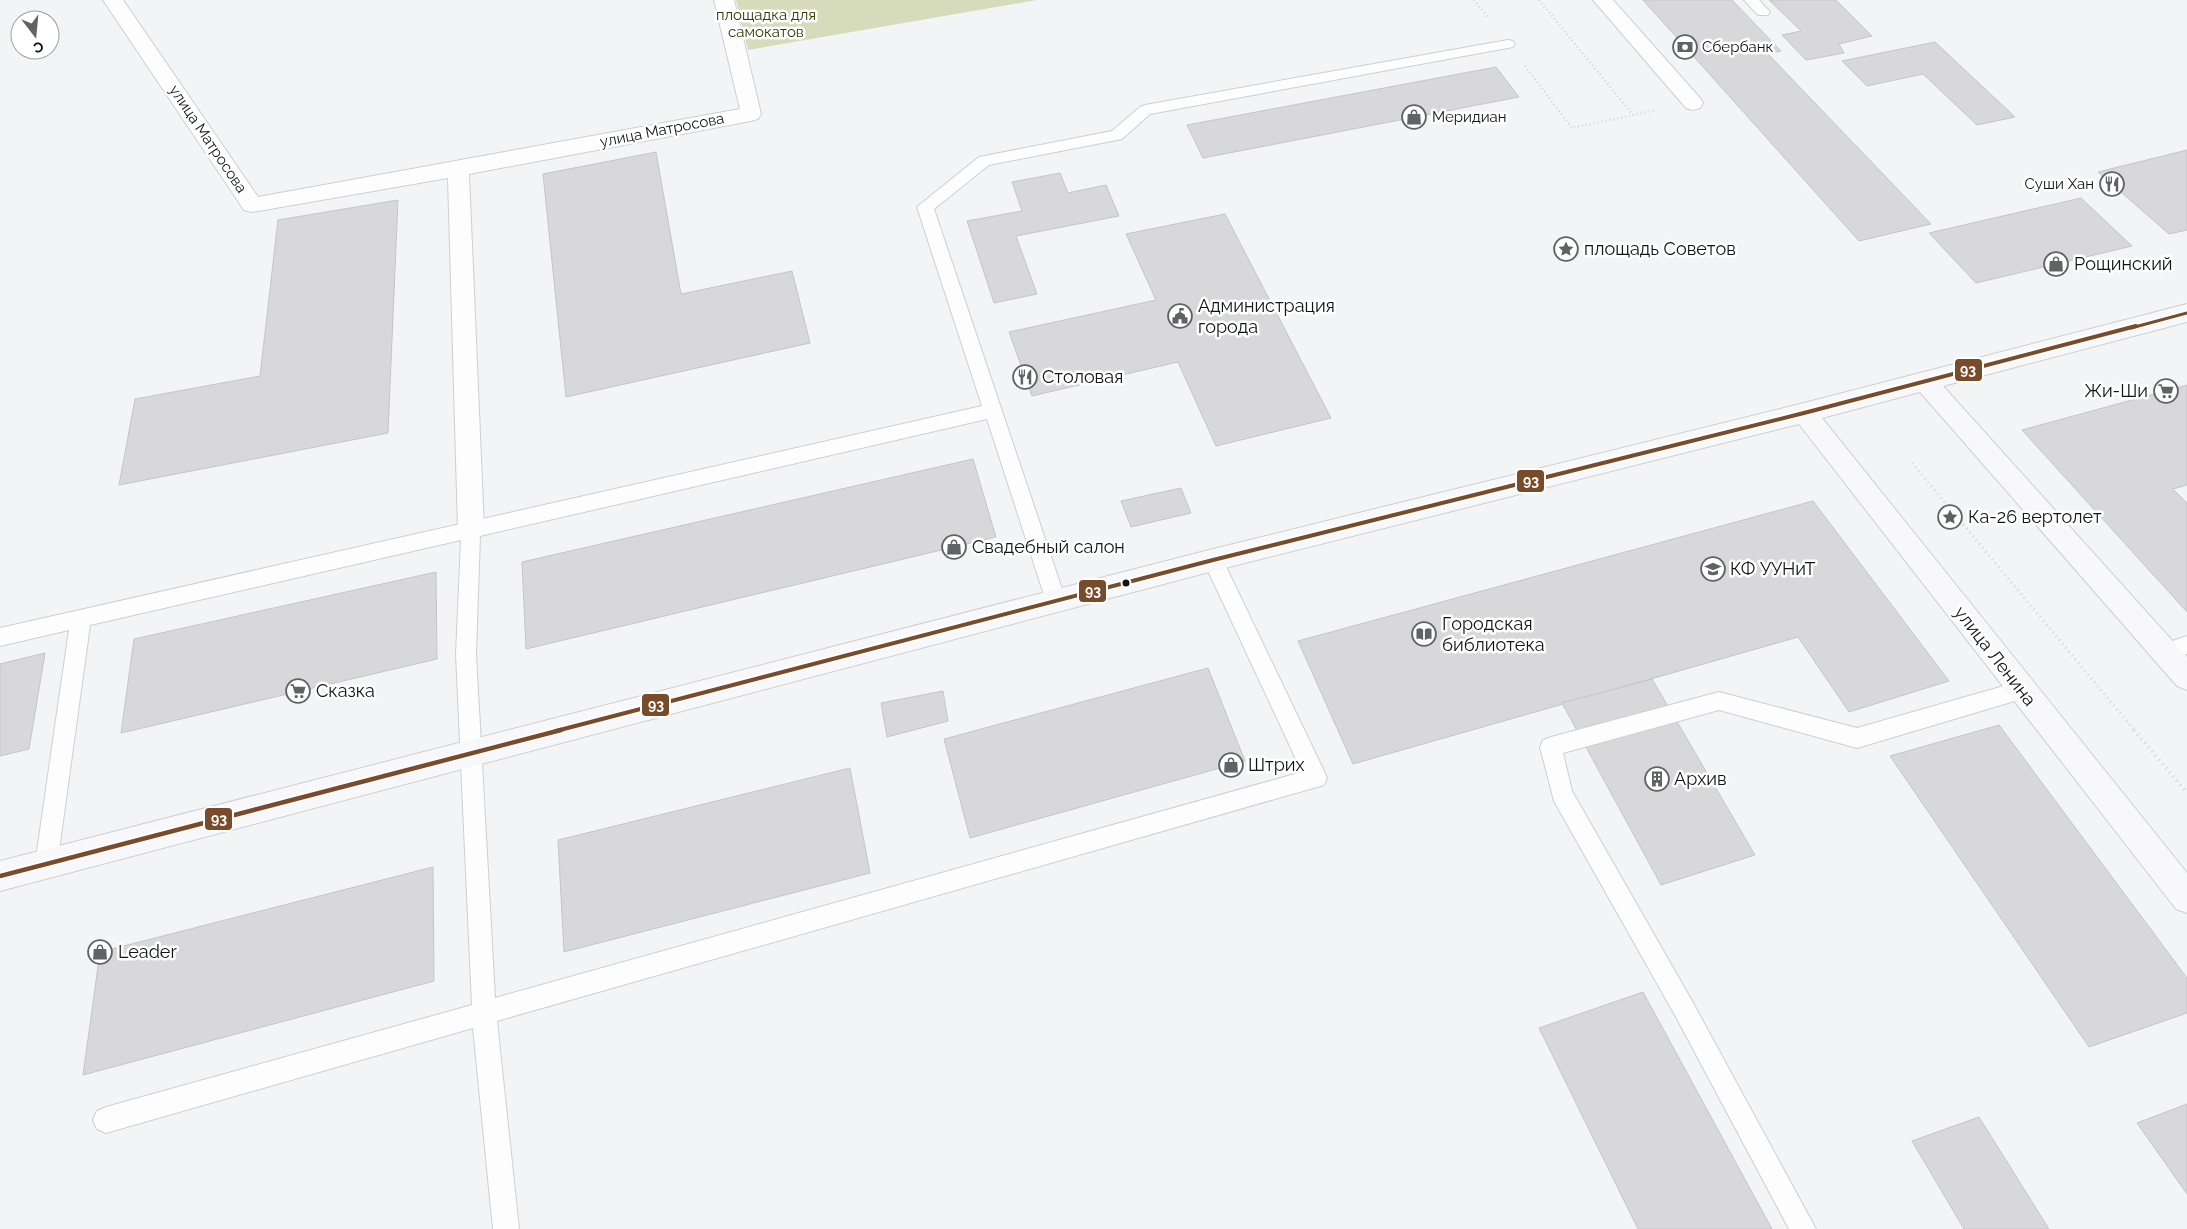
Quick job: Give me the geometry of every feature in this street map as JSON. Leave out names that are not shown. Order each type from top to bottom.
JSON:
[{"type":"main road","points":[[0,876],[1214,560],[1804,413],[2187,313]]},
{"type":"main road","points":[[1925,382],[2176,648],[2187,677]]},
{"type":"main road","name":"улица Ленина","points":[[1804,413],[2187,898]]},
{"type":"street","name":"улица Матросова","points":[[113,0],[252,205],[458,169],[751,114],[724,0]]},
{"type":"street","points":[[1603,0],[1693,103]]},
{"type":"street","points":[[458,169],[471,529]]},
{"type":"lane","points":[[1751,0],[1763,12]]},
{"type":"lane","points":[[1056,601],[925,207],[984,162],[1117,135],[1145,110],[1508,44]]},
{"type":"lane","points":[[0,637],[992,412]]},
{"type":"lane","points":[[471,529],[466,654],[484,1013],[506,1229]]},
{"type":"lane","points":[[106,1120],[1316,778],[1214,560]]},
{"type":"lane","points":[[46,865],[81,618]]},
{"type":"lane","points":[[1803,1229],[1684,1009],[1562,794],[1551,747],[1720,701],[1856,738],[2021,690]]},
{"type":"path","points":[[1538,0],[1634,115]]},
{"type":"path","points":[[1572,128],[1693,103]]},
{"type":"path","points":[[1912,463],[2187,793]]},
{"type":"green space","name":"площадка для самокатов","points":[[736,0],[1037,0],[748,50]]},
{"type":"building","points":[[1643,0],[1732,0],[1781,51],[1768,54],[1931,224],[1859,241]]},
{"type":"building","points":[[1769,0],[1836,0],[1872,36],[1839,44],[1844,53],[1806,60],[1782,35],[1801,31]]},
{"type":"building","points":[[1935,42],[2015,117],[1977,125],[1923,74],[1867,86],[1842,61]]},
{"type":"building","points":[[1496,67],[1519,97],[1203,158],[1187,125]]},
{"type":"building","points":[[2187,150],[2187,230],[2169,234],[2098,172]]},
{"type":"building","points":[[656,152],[681,294],[792,271],[810,343],[566,397],[543,174]]},
{"type":"building","points":[[1060,173],[1068,193],[1106,185],[1119,216],[1016,236],[1037,294],[994,303],[967,221],[1022,211],[1012,182]]},
{"type":"building","points":[[2081,198],[2132,246],[1976,283],[1929,233]]},
{"type":"building","points":[[398,200],[388,433],[119,485],[135,399],[260,376],[278,220]]},
{"type":"building","name":"Администрация города","points":[[1225,214],[1331,418],[1216,446],[1178,362],[1032,396],[1009,332],[1156,300],[1126,234]]},
{"type":"building","points":[[2187,385],[2187,485],[2173,489],[2187,503],[2187,612],[2022,430]]},
{"type":"building","points":[[973,459],[996,537],[526,649],[522,562]]},
{"type":"building","points":[[1181,488],[1191,513],[1131,527],[1121,501]]},
{"type":"building","name":"КФ УУНиТ","points":[[1813,501],[1949,681],[1849,712],[1798,637],[1353,764],[1298,641]]},
{"type":"building","points":[[436,572],[437,659],[121,733],[134,639]]},
{"type":"building","points":[[45,653],[29,749],[0,756],[0,664]]},
{"type":"building","points":[[1208,668],[1245,761],[970,838],[944,739]]},
{"type":"building","name":"Архив","points":[[1652,679],[1755,855],[1661,885],[1562,703]]},
{"type":"building","points":[[943,691],[948,721],[887,737],[881,703]]},
{"type":"building","points":[[1999,725],[2187,978],[2187,1013],[2089,1047],[1890,756]]},
{"type":"building","points":[[850,768],[870,873],[564,952],[558,840]]},
{"type":"building","points":[[433,867],[434,981],[83,1075],[100,952]]},
{"type":"building","points":[[1643,992],[1772,1229],[1638,1229],[1539,1028]]},
{"type":"building","points":[[2187,1104],[2187,1194],[2137,1123]]},
{"type":"building","points":[[1979,1117],[2049,1229],[1964,1229],[1912,1141]]},
{"type":"transit line","name":"93","points":[[0,876],[1213,560],[1804,413],[2187,313]]},
{"type":"place","name":"Сбербанк","points":[[1685,47]]},
{"type":"place","name":"Меридиан","points":[[1414,117]]},
{"type":"place","name":"Суши Хан","points":[[2112,184]]},
{"type":"place","name":"площадь Советов","points":[[1566,249]]},
{"type":"place","name":"Рощинский","points":[[2056,264]]},
{"type":"place","name":"Администрация города","points":[[1180,316]]},
{"type":"place","name":"Столовая","points":[[1025,377]]},
{"type":"place","name":"Жи-Ши","points":[[2166,391]]},
{"type":"place","name":"Ка-26 вертолет","points":[[1950,517]]},
{"type":"place","name":"Свадебный салон","points":[[954,547]]},
{"type":"place","name":"КФ УУНиТ","points":[[1713,569]]},
{"type":"place","name":"Городская библиотека","points":[[1424,634]]},
{"type":"place","name":"Сказка","points":[[298,691]]},
{"type":"place","name":"Штрих","points":[[1231,765]]},
{"type":"place","name":"Архив","points":[[1657,779]]},
{"type":"place","name":"Leader","points":[[100,952]]}]
